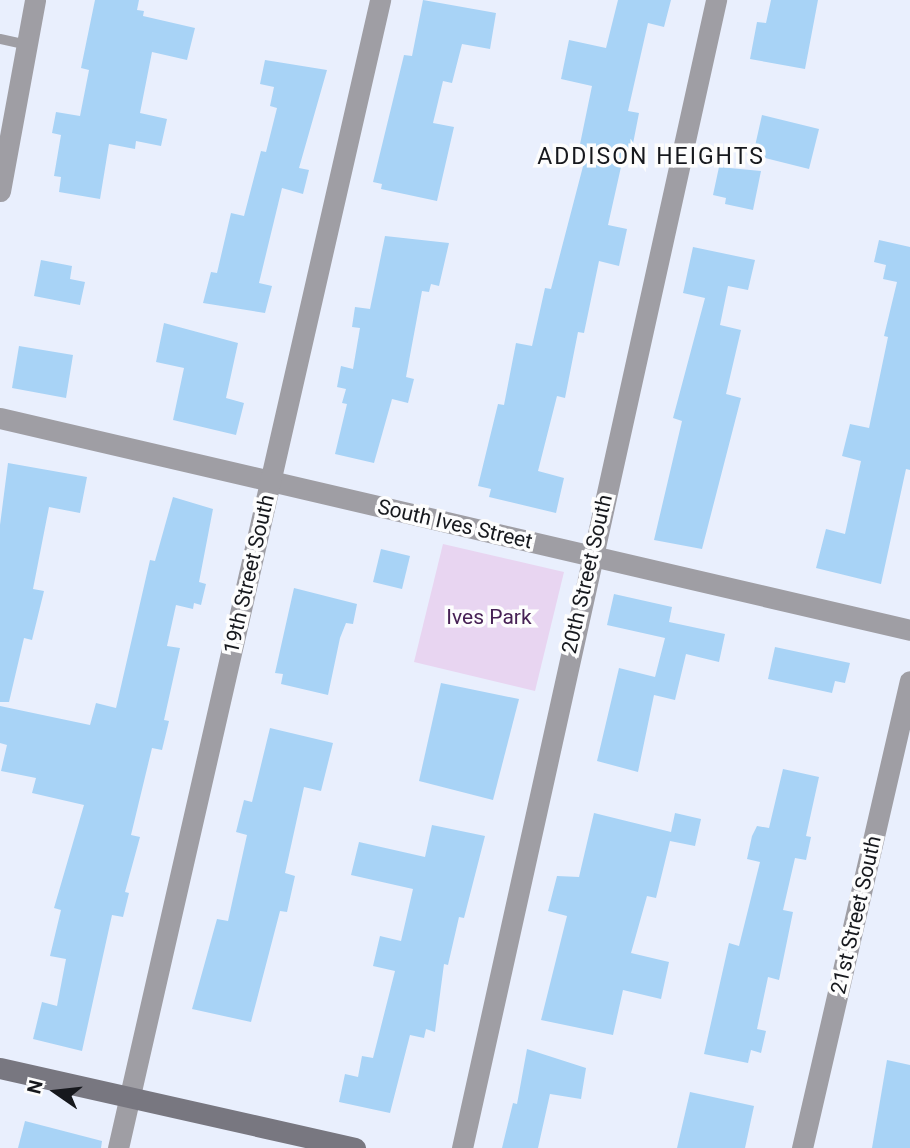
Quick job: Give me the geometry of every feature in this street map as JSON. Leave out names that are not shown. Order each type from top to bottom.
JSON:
[{"type":"street","points":[[0,191],[35,0]]},
{"type":"street","name":"19th Street South","points":[[118,1148],[380,0]]},
{"type":"street","name":"20th Street South","points":[[462,1148],[591,555],[716,0]]},
{"type":"street","name":"South Ives Street","points":[[0,418],[910,630]]},
{"type":"street","name":"21st Street South","points":[[802,1148],[910,681]]},
{"type":"street","points":[[0,1068],[355,1148]]},
{"type":"lane","points":[[0,39],[28,45]]},
{"type":"green space","name":"Ives Park","points":[[443,544],[564,572],[535,691],[414,662]]},
{"type":"building","points":[[95,0],[139,0],[137,10],[144,11],[143,16],[195,28],[187,60],[152,52],[140,113],[167,119],[161,146],[136,141],[135,149],[109,144],[100,199],[59,192],[61,177],[54,176],[61,135],[52,133],[56,112],[80,116],[89,70],[81,68]]},
{"type":"building","points":[[423,0],[496,13],[490,49],[462,44],[452,83],[443,81],[433,123],[454,127],[437,201],[381,189],[382,184],[373,182],[404,55],[412,56]]},
{"type":"building","points":[[618,0],[671,0],[664,27],[648,23],[628,111],[639,113],[630,159],[623,158],[608,225],[627,229],[619,266],[599,261],[584,333],[578,332],[565,398],[557,396],[538,471],[564,478],[556,513],[489,497],[491,489],[478,486],[498,404],[504,405],[516,343],[532,346],[545,288],[551,289],[587,151],[579,149],[592,86],[561,79],[569,40],[606,48]]},
{"type":"building","points":[[771,0],[818,0],[805,69],[750,59],[757,22],[766,23]]},
{"type":"building","points":[[265,60],[327,70],[299,168],[309,170],[303,194],[282,188],[259,283],[272,286],[265,313],[203,303],[211,272],[217,273],[231,213],[244,216],[261,151],[266,152],[277,108],[270,106],[274,87],[260,84]]},
{"type":"building","points":[[762,115],[819,129],[809,169],[753,155]]},
{"type":"building","points":[[719,167],[761,171],[753,210],[725,204],[726,198],[713,195]]},
{"type":"building","points":[[385,236],[449,243],[439,286],[431,284],[429,292],[422,291],[406,377],[414,379],[408,403],[392,399],[374,463],[335,454],[347,404],[342,403],[346,389],[337,387],[341,366],[353,369],[360,328],[352,327],[355,307],[370,309]]},
{"type":"building","points":[[879,240],[910,247],[910,470],[906,469],[881,584],[816,568],[826,529],[845,534],[861,461],[842,456],[850,424],[869,428],[888,337],[884,336],[897,282],[883,279],[886,265],[874,262]]},
{"type":"building","points":[[693,247],[755,260],[748,290],[728,286],[720,325],[741,330],[726,394],[741,398],[702,549],[654,540],[682,421],[673,418],[705,298],[683,293]]},
{"type":"building","points":[[41,260],[72,266],[70,279],[85,282],[80,305],[34,296]]},
{"type":"building","points":[[164,323],[238,343],[226,398],[244,403],[236,435],[173,420],[184,368],[156,362]]},
{"type":"building","points":[[19,346],[73,355],[66,398],[12,388]]},
{"type":"building","points":[[8,463],[87,477],[80,513],[49,507],[33,589],[44,591],[32,640],[24,638],[9,702],[0,702],[0,525]]},
{"type":"building","points":[[173,497],[213,509],[199,582],[206,584],[201,605],[194,603],[193,609],[176,605],[167,646],[180,648],[164,720],[169,721],[162,750],[152,748],[131,835],[140,837],[125,892],[129,893],[123,917],[112,915],[82,1051],[33,1039],[42,1002],[57,1006],[66,959],[50,956],[61,910],[54,908],[84,805],[32,793],[36,778],[1,771],[7,745],[0,743],[0,706],[90,725],[96,703],[116,708],[150,560],[155,561]]},
{"type":"building","points":[[381,549],[410,556],[402,589],[373,582]]},
{"type":"building","points":[[294,588],[357,604],[353,624],[346,623],[340,638],[328,695],[281,684],[283,674],[275,673]]},
{"type":"building","points":[[614,594],[672,607],[669,622],[725,634],[719,662],[686,654],[675,700],[654,695],[638,772],[597,761],[619,668],[655,677],[665,638],[607,625]]},
{"type":"building","points":[[775,647],[850,663],[845,683],[835,681],[832,693],[768,679]]},
{"type":"building","points":[[441,683],[519,699],[493,800],[419,781]]},
{"type":"building","points":[[270,728],[333,743],[321,791],[304,787],[285,873],[295,876],[287,912],[280,911],[251,1022],[192,1009],[217,919],[228,921],[247,835],[236,832],[244,800],[252,802]]},
{"type":"building","points":[[783,769],[819,777],[806,836],[811,837],[806,860],[795,858],[783,910],[793,912],[779,980],[768,977],[757,1029],[766,1031],[761,1053],[751,1050],[748,1063],[704,1054],[729,943],[739,946],[760,862],[747,859],[752,836],[757,826],[769,828]]},
{"type":"building","points":[[594,813],[671,832],[675,813],[701,819],[695,846],[670,841],[656,898],[647,896],[631,953],[669,962],[661,999],[623,990],[613,1035],[541,1020],[567,916],[548,911],[557,876],[579,877]]},
{"type":"building","points":[[432,825],[485,836],[464,918],[459,917],[448,965],[444,964],[435,1032],[426,1029],[424,1038],[410,1035],[390,1113],[339,1102],[345,1074],[358,1077],[362,1056],[373,1058],[395,971],[373,966],[380,936],[401,941],[413,889],[351,875],[359,842],[425,857]]},
{"type":"building","points":[[527,1049],[586,1068],[581,1099],[550,1094],[538,1148],[502,1148],[513,1103],[517,1104]]},
{"type":"building","points":[[887,1060],[910,1065],[910,1148],[872,1148]]},
{"type":"building","points":[[690,1092],[754,1106],[745,1148],[677,1148]]},
{"type":"building","points":[[25,1121],[102,1141],[101,1148],[18,1148]]},
{"type":"district","name":"ADDISON HEIGHTS","points":[[651,157]]}]
